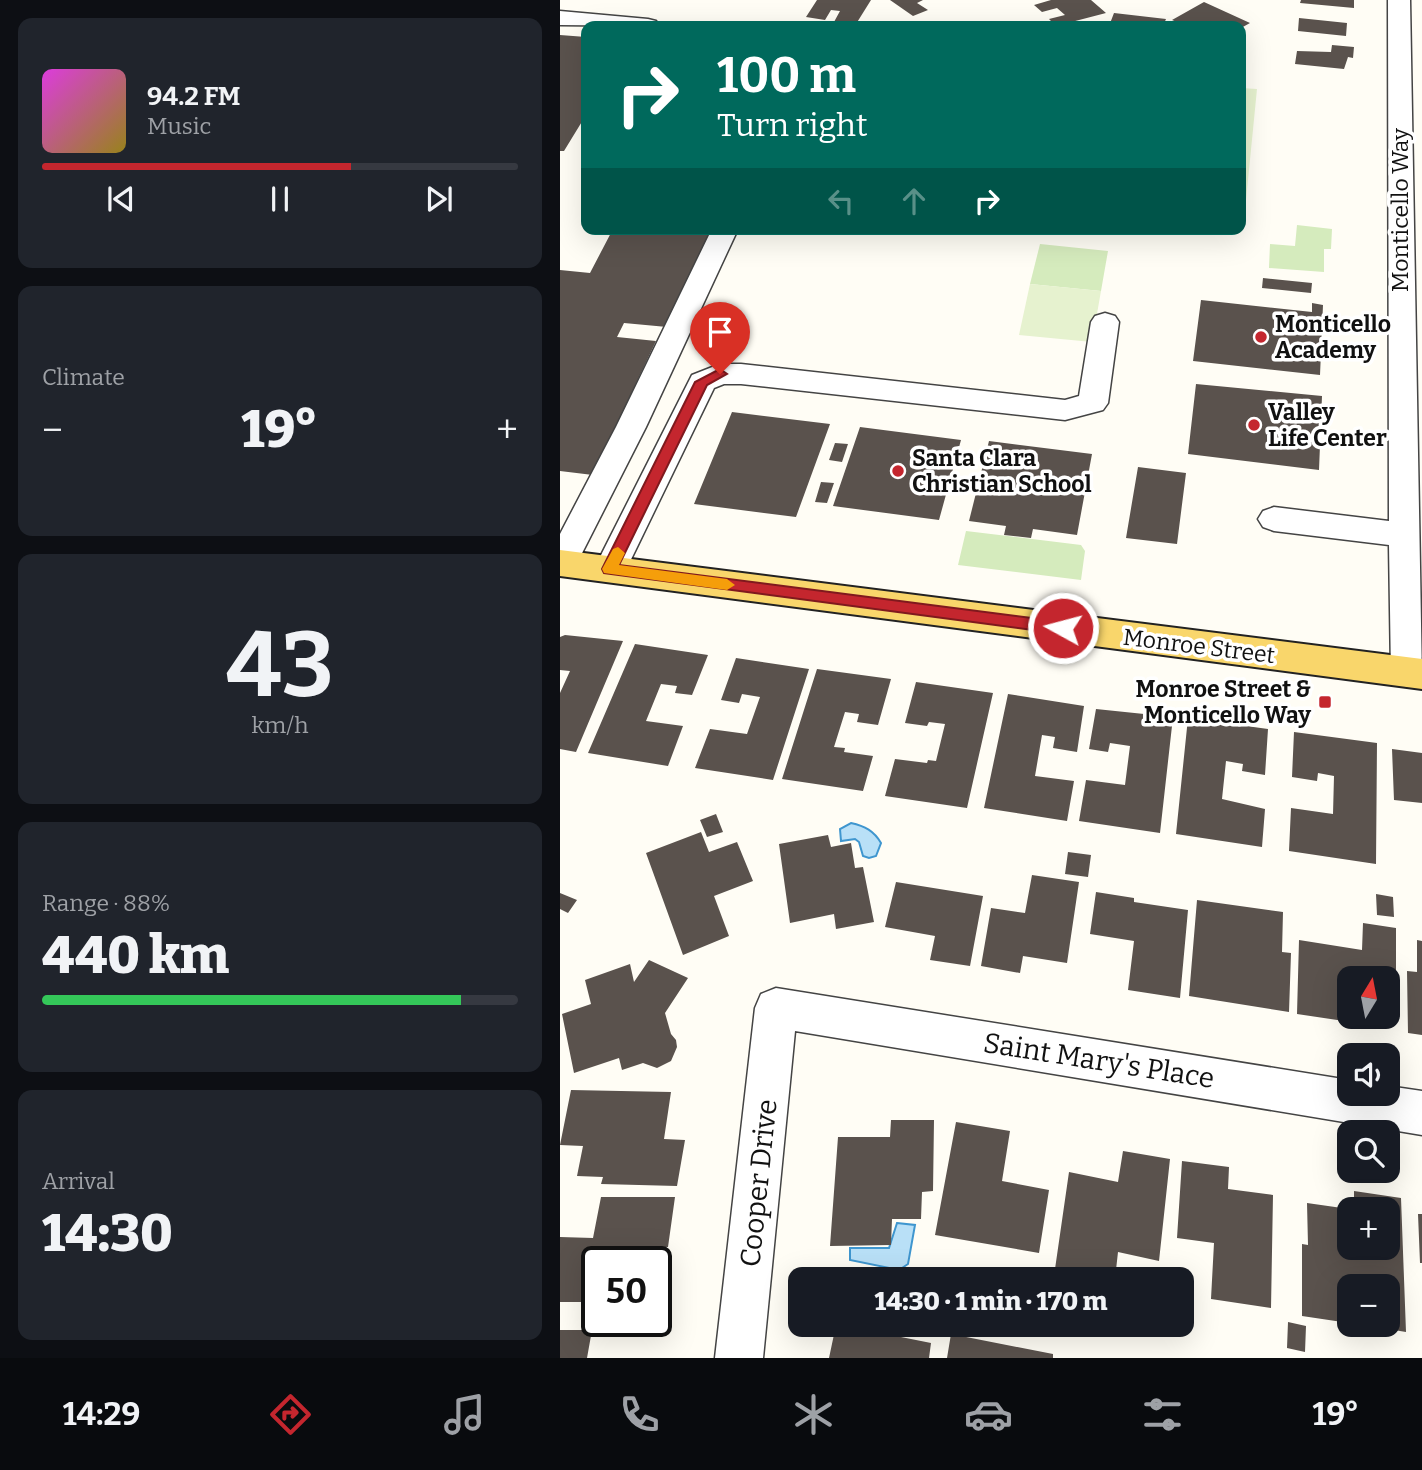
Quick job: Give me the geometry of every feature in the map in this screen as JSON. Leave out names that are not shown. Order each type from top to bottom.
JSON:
[{"type":"main road","name":"Monroe Street","points":[[561,563],[1415,674]]},
{"type":"street","name":"Monticello Way","points":[[1399,0],[1412,370],[1404,535],[1415,674]]},
{"type":"street","points":[[560,18],[593,21]]},
{"type":"street","points":[[561,563],[631,427],[722,235]]},
{"type":"street","points":[[610,569],[702,382],[720,374],[741,374],[1065,410],[1093,402],[1105,322]]},
{"type":"street","points":[[1274,519],[1404,535]]},
{"type":"street","name":"Saint Mary's Place","points":[[776,1008],[1422,1113]]},
{"type":"street","name":"Cooper Drive","points":[[739,1358],[776,1008]]},
{"type":"green space","points":[[1246,88],[1257,89],[1246,200]]},
{"type":"green space","points":[[1297,225],[1332,229],[1331,249],[1324,249],[1324,272],[1269,268],[1270,244],[1295,246]]},
{"type":"green space","points":[[1040,244],[1108,251],[1101,291],[1030,284]]},
{"type":"green space","points":[[1030,284],[1101,291],[1092,342],[1019,335]]},
{"type":"green space","points":[[966,531],[1081,545],[1085,551],[1081,580],[958,565]]},
{"type":"water","points":[[851,823],[875,835],[881,843],[876,856],[863,856],[859,842],[855,839],[841,841],[840,829]]},
{"type":"water","points":[[897,1223],[915,1225],[908,1264],[904,1267],[884,1267],[850,1260],[850,1248],[889,1248]]},
{"type":"building","points":[[817,0],[871,0],[858,21],[835,21],[840,11],[831,10],[825,20],[806,17]]},
{"type":"building","points":[[890,0],[923,0],[917,3],[928,10],[913,16]]},
{"type":"building","points":[[1051,0],[1091,0],[1106,13],[1075,21],[1051,21],[1049,19],[1065,15],[1057,8],[1042,12],[1034,5]]},
{"type":"building","points":[[1301,0],[1354,0],[1354,8],[1300,3]]},
{"type":"building","points":[[1204,2],[1246,21],[1174,21],[1172,20]]},
{"type":"building","points":[[1114,13],[1166,19],[1165,21],[1111,21]]},
{"type":"building","points":[[1299,18],[1347,23],[1346,36],[1298,31]]},
{"type":"building","points":[[560,35],[581,37],[581,123],[564,151],[560,151]]},
{"type":"building","points":[[1332,45],[1354,47],[1353,58],[1348,57],[1344,69],[1295,64],[1297,51],[1331,52]]},
{"type":"building","points":[[610,235],[710,235],[667,327],[624,323],[617,337],[656,341],[593,475],[560,471],[560,270],[590,273]]},
{"type":"building","points":[[1263,278],[1312,283],[1311,293],[1262,288]]},
{"type":"building","points":[[1201,300],[1312,312],[1312,303],[1323,305],[1320,375],[1193,361]]},
{"type":"building","points":[[1196,384],[1322,396],[1319,470],[1188,454]]},
{"type":"building","points":[[732,412],[830,424],[796,517],[694,504]]},
{"type":"building","points":[[860,427],[961,440],[939,520],[833,506]]},
{"type":"building","points":[[989,441],[1092,454],[1077,535],[1033,529],[1031,538],[1004,535],[1006,526],[969,521]]},
{"type":"building","points":[[835,443],[848,444],[842,462],[829,460]]},
{"type":"building","points":[[1138,467],[1186,473],[1177,544],[1126,538]]},
{"type":"building","points":[[821,482],[834,483],[827,503],[815,502]]},
{"type":"building","points":[[565,635],[623,641],[576,752],[560,749],[560,693],[570,671],[560,670],[560,637]]},
{"type":"building","points":[[635,644],[708,655],[692,695],[675,693],[677,686],[661,684],[646,721],[683,726],[668,766],[588,753]]},
{"type":"building","points":[[736,658],[809,669],[773,780],[695,768],[710,729],[747,734],[760,697],[742,694],[739,703],[721,700]]},
{"type":"building","points":[[817,669],[891,679],[878,725],[857,722],[859,714],[845,712],[834,747],[845,748],[844,752],[873,756],[863,791],[782,779]]},
{"type":"building","points":[[916,682],[993,693],[967,808],[885,796],[895,759],[927,763],[928,760],[936,761],[945,724],[929,722],[927,726],[905,723]]},
{"type":"building","points":[[1008,694],[1084,706],[1077,752],[1053,748],[1055,737],[1042,735],[1035,776],[1074,781],[1067,821],[984,808]]},
{"type":"building","points":[[1096,709],[1173,717],[1160,833],[1079,821],[1086,780],[1125,785],[1130,746],[1110,743],[1108,752],[1089,749]]},
{"type":"building","points":[[1188,718],[1268,729],[1265,775],[1242,771],[1243,764],[1226,761],[1222,799],[1265,809],[1262,847],[1176,834]]},
{"type":"building","points":[[1294,732],[1377,743],[1376,864],[1289,851],[1291,808],[1333,814],[1334,776],[1318,773],[1317,781],[1292,777]]},
{"type":"building","points":[[1392,749],[1422,753],[1422,803],[1394,800]]},
{"type":"building","points":[[716,814],[723,832],[707,837],[700,820]]},
{"type":"building","points":[[701,832],[709,852],[737,842],[753,881],[714,896],[729,936],[683,955],[646,853]]},
{"type":"building","points":[[828,835],[831,847],[851,843],[855,868],[863,867],[874,922],[836,929],[834,914],[790,923],[779,844]]},
{"type":"building","points":[[1068,852],[1091,855],[1088,877],[1065,874]]},
{"type":"building","points":[[1032,875],[1079,882],[1067,963],[1023,956],[1020,973],[981,966],[991,908],[1025,913]]},
{"type":"building","points":[[896,882],[983,896],[970,966],[930,960],[935,936],[885,927]]},
{"type":"building","points":[[1096,892],[1134,898],[1134,902],[1188,910],[1180,998],[1128,990],[1134,941],[1090,934]]},
{"type":"building","points":[[560,893],[577,900],[568,913],[560,909]]},
{"type":"building","points":[[1376,894],[1393,897],[1394,917],[1377,915]]},
{"type":"building","points":[[1197,900],[1283,912],[1282,952],[1291,953],[1289,1012],[1189,996]]},
{"type":"building","points":[[1363,923],[1396,928],[1396,966],[1337,966],[1337,1020],[1297,1014],[1299,940],[1362,950]]},
{"type":"building","points":[[1417,940],[1422,941],[1422,1035],[1408,1033],[1407,971],[1417,972]]},
{"type":"building","points":[[649,960],[688,978],[665,1013],[677,1047],[671,1061],[657,1068],[643,1063],[622,1070],[619,1058],[574,1073],[562,1014],[591,1004],[585,980],[630,964],[634,982]]},
{"type":"building","points":[[571,1090],[671,1092],[664,1139],[685,1140],[677,1186],[601,1184],[603,1177],[577,1176],[583,1146],[560,1145]]},
{"type":"building","points":[[891,1120],[934,1120],[933,1191],[922,1192],[921,1219],[892,1219],[891,1245],[830,1246],[838,1137],[890,1137]]},
{"type":"building","points":[[956,1122],[1010,1131],[1002,1181],[1049,1190],[1039,1253],[935,1235]]},
{"type":"building","points":[[1123,1151],[1170,1159],[1159,1261],[1118,1252],[1116,1267],[1055,1267],[1069,1172],[1118,1182]]},
{"type":"building","points":[[1182,1161],[1229,1167],[1228,1189],[1273,1195],[1271,1308],[1211,1299],[1214,1243],[1177,1238]]},
{"type":"building","points":[[1354,1191],[1394,1197],[1354,1197]]},
{"type":"building","points":[[601,1197],[675,1197],[668,1246],[581,1246],[581,1302],[560,1302],[560,1237],[593,1238]]},
{"type":"building","points":[[1401,1198],[1406,1332],[1400,1331],[1400,1274],[1337,1274],[1337,1321],[1302,1316],[1302,1244],[1308,1245],[1307,1203],[1337,1207],[1337,1260],[1400,1260]]},
{"type":"building","points":[[1418,1214],[1422,1214],[1422,1263],[1420,1263]]},
{"type":"building","points":[[1288,1322],[1306,1326],[1305,1352],[1287,1348]]},
{"type":"building","points":[[560,1330],[581,1330],[581,1337],[591,1337],[587,1358],[560,1358]]},
{"type":"building","points":[[833,1337],[901,1337],[931,1343],[929,1358],[829,1358]]},
{"type":"building","points":[[950,1337],[966,1337],[1053,1354],[1053,1358],[947,1358]]},
{"type":"slow traffic","points":[[618,553],[610,569],[727,585]]},
{"type":"place","name":"Monticello Academy","points":[[1261,337]]},
{"type":"place","name":"Valley Life Center","points":[[1254,425]]},
{"type":"place","name":"Santa Clara Christian School","points":[[898,471]]},
{"type":"place","name":"Monroe Street & Monticello Way","points":[[1325,702]]},
{"type":"route","points":[[720,374],[702,382],[610,569],[1063,628]]}]
